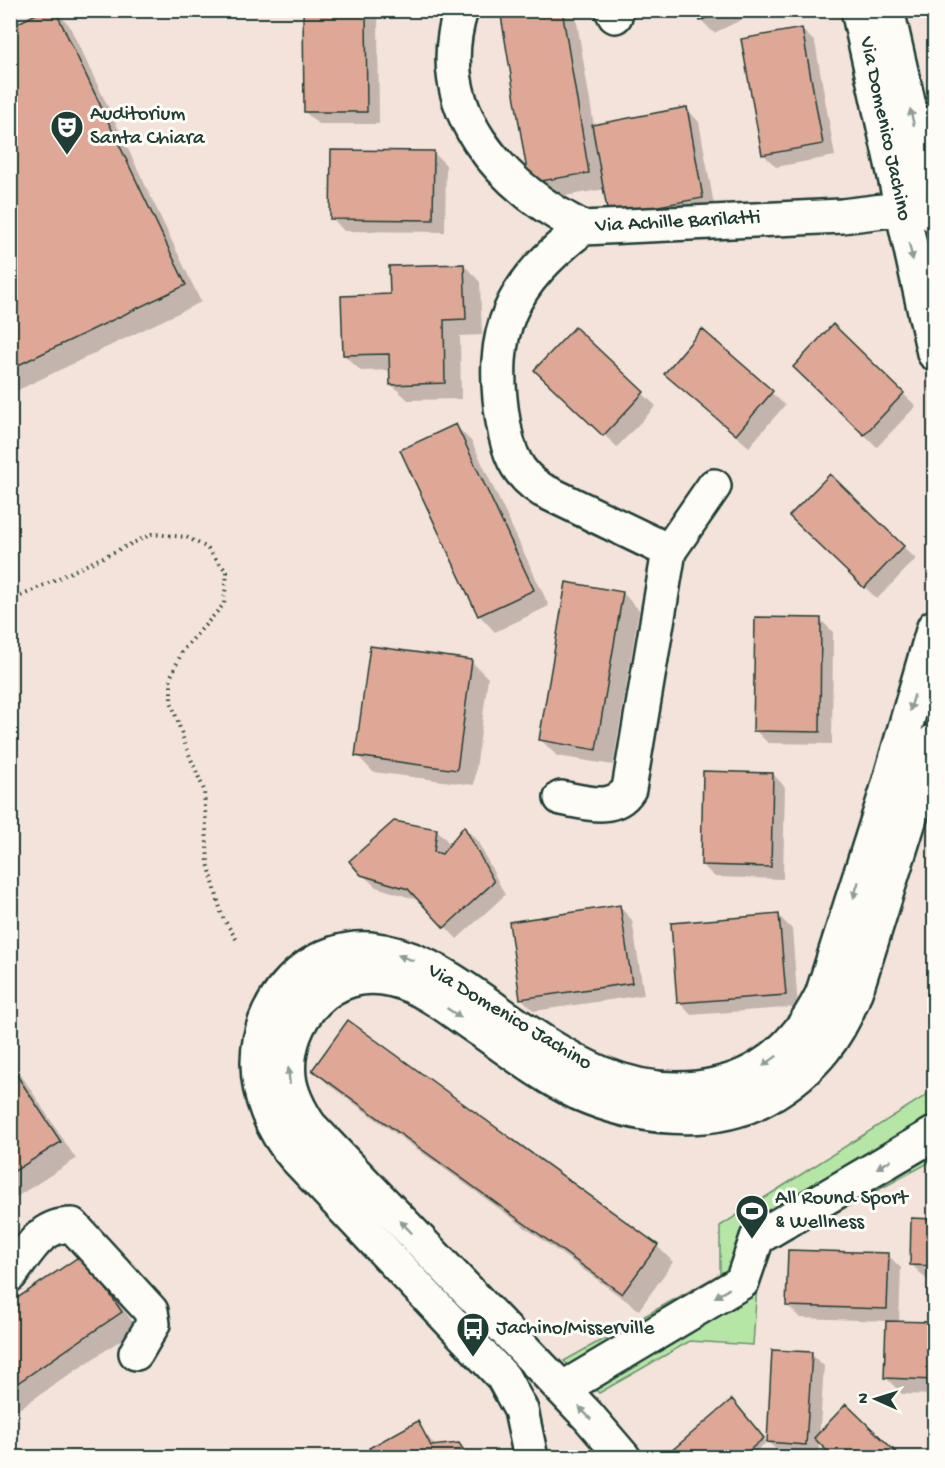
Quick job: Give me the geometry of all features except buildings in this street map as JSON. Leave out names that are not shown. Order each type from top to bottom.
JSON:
[{"type":"street","points":[[461,10],[455,38],[455,68],[462,104],[476,137],[497,165],[520,188],[542,205],[583,228]]},
{"type":"street","name":"Via Domenico Jachino","points":[[858,10],[923,209]]},
{"type":"street","name":"Via Domenico Jachino","points":[[887,10],[923,209],[934,353]]},
{"type":"street","name":"Via Achille Barilatti","points":[[669,551],[536,486],[516,466],[508,448],[498,350],[506,322],[518,295],[534,272],[583,228],[842,216],[923,209]]},
{"type":"street","points":[[561,798],[607,804],[621,799],[629,789],[669,551],[714,486]]},
{"type":"street","name":"Via Domenico Jachino","points":[[531,1458],[521,1410],[503,1377],[418,1262],[316,1133],[294,1100],[289,1077],[291,1039],[303,1015],[316,1000],[331,989],[349,981],[390,979],[420,990],[547,1075],[592,1098],[634,1111],[673,1116],[713,1115],[743,1109],[801,1074],[822,1054],[840,1029],[855,993],[907,778],[934,627]]},
{"type":"street","name":"Via Domenico Jachino","points":[[907,778],[934,741]]},
{"type":"street","points":[[562,1389],[742,1282],[757,1238],[934,1134]]},
{"type":"street","points":[[10,1275],[43,1232],[57,1225],[72,1225],[151,1311],[153,1324],[136,1353]]},
{"type":"street","name":"Via Domenico Jachino","points":[[418,1262],[562,1389],[624,1458]]},
{"type":"path","points":[[10,601],[152,534],[186,537],[206,547],[227,572],[224,604],[183,650],[171,676],[171,701],[186,747],[204,789],[208,863],[222,916],[238,942]]},
{"type":"green space","name":"All Round Sport & Wellness","points":[[934,1090],[934,1160],[759,1254],[753,1345],[690,1341],[599,1393],[564,1361],[720,1274],[720,1226]]},
{"type":"place","name":"Auditorium Santa Chiara","points":[[67,156]]},
{"type":"place","name":"All Round Sport & Wellness","points":[[752,1240]]},
{"type":"place","name":"Jachino/Misserville","points":[[473,1358]]}]
